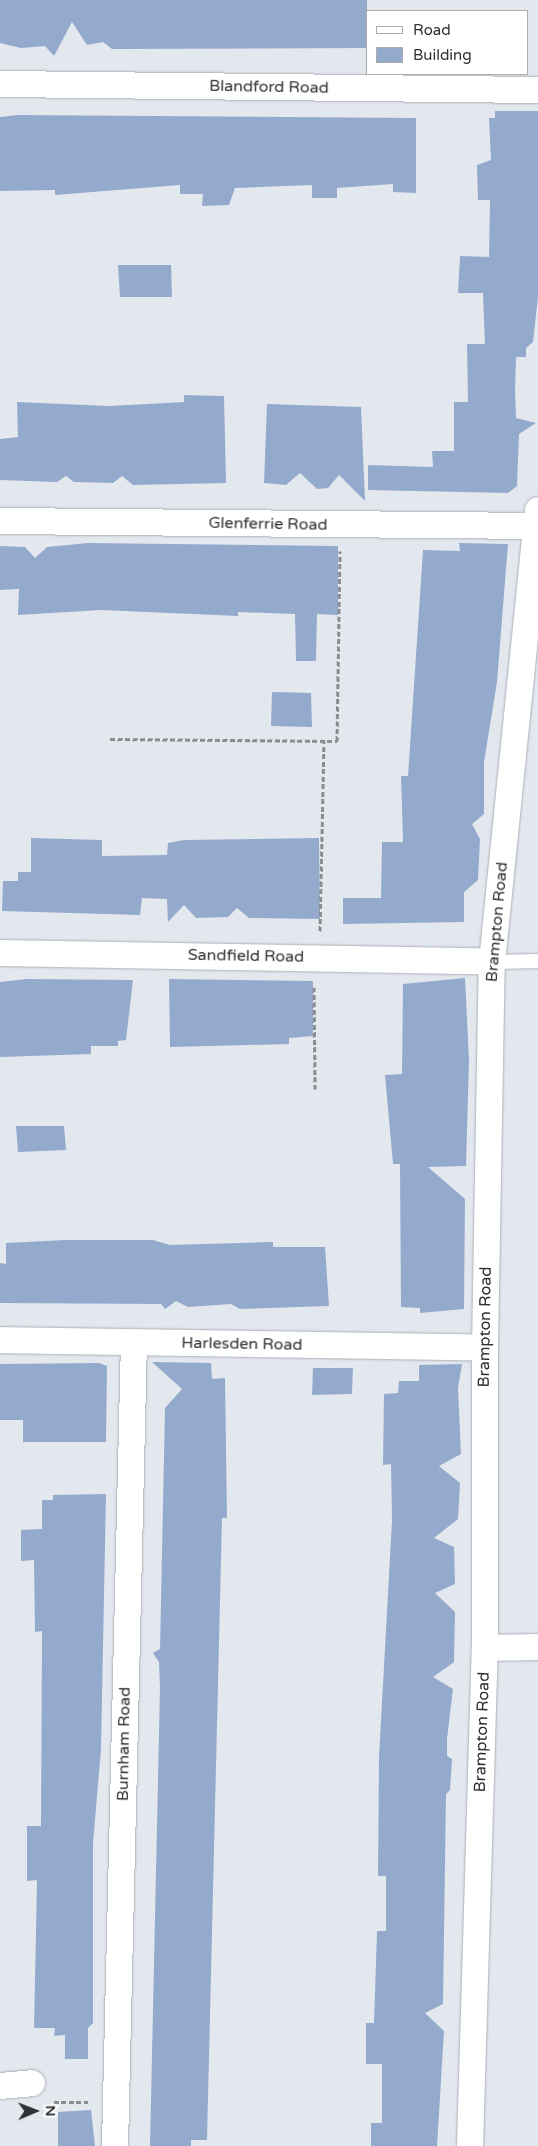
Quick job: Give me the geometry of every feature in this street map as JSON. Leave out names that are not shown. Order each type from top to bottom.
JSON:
[{"type":"street","name":"Blandford Road","points":[[0,84],[538,90]]},
{"type":"street","name":"Glenferrie Road","points":[[0,521],[340,525],[537,518]]},
{"type":"street","name":"Brampton Road","points":[[470,2146],[485,1648],[484,1348],[492,962],[537,518]]},
{"type":"street","name":"Sandfield Road","points":[[0,953],[316,957],[492,962]]},
{"type":"street","name":"Harlesden Road","points":[[0,1340],[484,1348]]},
{"type":"street","name":"Burnham Road","points":[[115,2146],[134,1342]]},
{"type":"street","points":[[485,1648],[538,1647]]},
{"type":"street","points":[[0,2086],[32,2083]]},
{"type":"lane","points":[[492,962],[538,961]]},
{"type":"path","points":[[110,739],[337,741],[340,525]]},
{"type":"path","points":[[315,1089],[316,957],[324,742]]},
{"type":"path","points":[[32,2083],[50,2102],[116,2102]]},
{"type":"building","points":[[0,0],[367,0],[366,48],[112,49],[103,42],[87,45],[72,22],[54,56],[45,46],[21,48],[0,43]]},
{"type":"building","points":[[495,111],[538,111],[538,297],[533,342],[526,348],[526,357],[516,357],[515,391],[516,418],[536,423],[519,434],[517,486],[508,493],[368,490],[368,465],[433,467],[432,451],[454,451],[454,402],[468,402],[467,344],[485,344],[483,293],[458,293],[460,256],[489,257],[490,200],[478,200],[477,165],[491,160],[489,118],[495,118]]},
{"type":"building","points":[[18,115],[416,118],[416,193],[393,192],[393,184],[337,188],[337,198],[312,198],[312,185],[235,188],[229,205],[202,206],[203,194],[180,194],[180,185],[55,195],[55,190],[0,191],[0,117]]},
{"type":"building","points":[[118,265],[171,265],[172,297],[120,297]]},
{"type":"building","points":[[184,395],[224,396],[226,483],[133,485],[122,476],[113,483],[74,482],[66,476],[57,482],[0,480],[0,439],[18,437],[17,402],[109,406],[184,402]]},
{"type":"building","points":[[267,404],[361,407],[365,501],[339,475],[328,488],[317,489],[300,473],[286,485],[264,483]]},
{"type":"building","points":[[88,543],[338,546],[338,615],[317,614],[316,661],[296,661],[295,614],[238,612],[238,616],[101,610],[18,615],[19,589],[0,590],[0,546],[25,547],[35,558],[47,547]]},
{"type":"building","points":[[459,543],[508,544],[497,682],[484,762],[484,814],[472,824],[480,839],[478,880],[464,892],[464,922],[343,924],[343,898],[381,898],[382,842],[403,842],[401,776],[408,776],[423,550],[460,551]]},
{"type":"building","points":[[272,692],[311,693],[312,727],[271,726]]},
{"type":"building","points":[[31,838],[102,840],[102,856],[167,855],[168,843],[184,840],[319,838],[320,919],[249,918],[237,908],[228,917],[196,918],[184,905],[168,922],[167,899],[142,898],[140,915],[2,911],[3,881],[18,881],[18,872],[31,872]]},
{"type":"building","points":[[465,978],[469,1060],[466,1166],[428,1167],[465,1199],[464,1309],[420,1313],[420,1308],[401,1307],[400,1164],[393,1164],[385,1075],[402,1074],[403,984]]},
{"type":"building","points":[[27,979],[133,980],[126,1040],[118,1041],[118,1046],[91,1046],[91,1054],[0,1057],[0,982]]},
{"type":"building","points":[[169,979],[313,981],[313,1036],[289,1038],[289,1044],[170,1047]]},
{"type":"building","points":[[16,1126],[64,1126],[66,1150],[18,1152]]},
{"type":"building","points":[[65,1240],[153,1240],[170,1245],[273,1242],[273,1247],[325,1247],[329,1306],[240,1309],[231,1304],[188,1307],[176,1301],[165,1309],[161,1304],[0,1303],[0,1263],[6,1264],[6,1243]]},
{"type":"building","points":[[152,1362],[211,1363],[212,1379],[225,1378],[227,1518],[222,1518],[207,2140],[191,2140],[191,2146],[150,2146],[160,1688],[159,1662],[153,1653],[160,1649],[165,1408],[182,1389]]},
{"type":"building","points":[[99,1363],[107,1366],[106,1442],[23,1442],[23,1420],[0,1420],[0,1364]]},
{"type":"building","points":[[462,1364],[458,1388],[461,1454],[439,1466],[460,1483],[458,1519],[434,1538],[454,1547],[455,1584],[435,1593],[455,1612],[454,1662],[433,1677],[453,1689],[447,1739],[447,1756],[452,1759],[450,1790],[446,1794],[443,2004],[425,2013],[444,2031],[437,2146],[371,2146],[371,2123],[382,2123],[382,2064],[366,2064],[366,2023],[374,2023],[377,1931],[386,1931],[386,1876],[378,1876],[379,1757],[392,1521],[391,1464],[383,1465],[384,1394],[398,1393],[399,1381],[419,1381],[419,1365]]},
{"type":"building","points":[[313,1368],[353,1368],[352,1394],[312,1395]]},
{"type":"building","points":[[106,1494],[101,1749],[93,1843],[93,2023],[88,2028],[88,2059],[65,2059],[65,2035],[54,2036],[55,2028],[34,2028],[37,1880],[27,1881],[27,1826],[41,1826],[42,1631],[35,1632],[34,1560],[21,1561],[21,1530],[42,1529],[42,1500],[53,1500],[53,1495]]},
{"type":"building","points":[[91,2110],[95,2146],[58,2146],[58,2112]]}]
